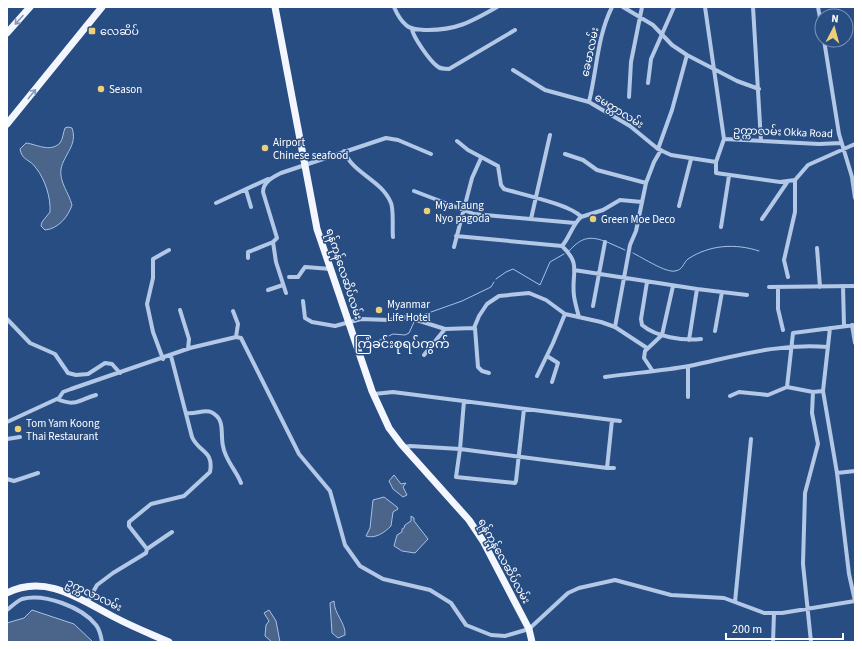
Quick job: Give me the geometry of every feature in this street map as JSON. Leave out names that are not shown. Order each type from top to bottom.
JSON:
[{"type":"main road","points":[[7,33],[30,7]]},
{"type":"main road","points":[[7,124],[102,7]]},
{"type":"main road","name":"ရန်ကုန်လေဆိပ်လမ်း","points":[[275,7],[317,229],[374,394],[389,428],[404,447],[470,520],[483,541],[529,629],[532,642]]},
{"type":"main road","name":"ဥက္ကလာလမ်း","points":[[7,594],[17,588],[37,585],[62,591],[169,642]]},
{"type":"street","points":[[394,7],[406,26],[412,29],[440,30],[469,24],[497,7]]},
{"type":"street","name":"ခေမာလမ်း","points":[[589,102],[595,63],[608,15],[612,7]]},
{"type":"street","points":[[623,7],[653,25],[672,45],[687,55],[737,81],[759,89]]},
{"type":"street","points":[[629,97],[631,62],[642,7]]},
{"type":"street","points":[[648,84],[651,59],[674,7]]},
{"type":"street","points":[[705,7],[724,139],[716,162],[716,173],[780,182],[795,180]]},
{"type":"street","points":[[753,7],[761,141]]},
{"type":"street","points":[[412,29],[413,35],[436,65],[444,69],[449,69],[515,30]]},
{"type":"street","points":[[825,48],[842,146],[852,177],[855,198]]},
{"type":"street","points":[[615,326],[630,245],[636,231],[646,183],[660,149],[687,55]]},
{"type":"street","name":"မေတ္တာလမ်း","points":[[513,70],[545,90],[589,102],[630,126],[660,149],[671,155],[691,160],[716,162]]},
{"type":"street","points":[[530,219],[550,135]]},
{"type":"street","points":[[216,203],[304,165],[344,151],[392,138],[431,154]]},
{"type":"street","name":"ဥက္ကာလမ်း Okka Road","points":[[724,139],[842,146]]},
{"type":"street","points":[[457,141],[481,158],[498,166],[501,185],[504,189],[563,206],[578,212],[581,217]]},
{"type":"street","points":[[788,277],[784,260],[795,212],[795,180],[808,165],[842,146],[855,144]]},
{"type":"street","points":[[344,151],[347,160],[354,168],[366,174],[378,184],[392,204],[393,237]]},
{"type":"street","points":[[565,154],[583,160],[597,170],[646,183]]},
{"type":"street","points":[[454,247],[472,178],[481,158]]},
{"type":"street","points":[[679,206],[691,160]]},
{"type":"street","points":[[248,258],[248,252],[273,242],[277,238],[263,192],[263,187],[276,176]]},
{"type":"street","points":[[721,226],[729,176]]},
{"type":"street","points":[[762,219],[788,181]]},
{"type":"street","points":[[246,190],[251,207]]},
{"type":"street","points":[[414,192],[474,214],[575,222]]},
{"type":"street","points":[[562,246],[571,235],[575,222],[581,217],[603,210],[620,200],[642,202]]},
{"type":"street","points":[[456,236],[562,246],[570,254],[574,263],[574,295],[579,317]]},
{"type":"street","points":[[273,242],[286,293]]},
{"type":"street","points":[[593,306],[605,242]]},
{"type":"street","points":[[817,248],[820,287]]},
{"type":"street","points":[[163,358],[153,332],[147,304],[153,278],[153,259],[169,250]]},
{"type":"street","points":[[289,277],[298,277],[305,267],[331,269]]},
{"type":"street","points":[[574,270],[697,290],[747,295]]},
{"type":"street","points":[[647,282],[641,323],[644,327],[662,335],[689,340],[701,339]]},
{"type":"street","points":[[268,290],[283,285]]},
{"type":"street","points":[[652,370],[644,358],[647,348],[662,335],[673,286]]},
{"type":"street","points":[[843,286],[844,326]]},
{"type":"street","points":[[768,287],[855,286]]},
{"type":"street","points":[[778,287],[778,309],[783,330]]},
{"type":"street","points":[[689,340],[697,290]]},
{"type":"street","points":[[715,332],[722,292]]},
{"type":"street","points":[[489,373],[482,371],[478,367],[475,328],[479,316],[487,304],[499,296],[509,294],[529,293],[546,300],[565,314],[615,326],[647,348]]},
{"type":"street","points":[[303,301],[306,318],[312,322],[335,326],[348,321],[361,319],[389,320],[407,317],[445,329],[475,328]]},
{"type":"street","points":[[180,310],[189,339],[188,349]]},
{"type":"street","points":[[233,311],[238,324],[236,337]]},
{"type":"street","points":[[537,376],[565,314]]},
{"type":"street","points":[[7,319],[30,343],[56,354],[68,373],[76,375],[88,374],[105,364],[112,364],[120,372]]},
{"type":"street","points":[[787,387],[793,347],[793,333],[854,325],[855,343]]},
{"type":"street","points":[[7,422],[57,399],[62,392],[71,388],[171,356],[188,349],[236,337],[241,338],[245,342],[285,430],[299,454],[330,491],[345,545],[360,566],[383,579],[430,590],[450,603],[466,625],[491,635],[505,636],[529,629],[568,593],[604,581],[615,580],[671,595],[724,598],[764,613],[774,613],[855,601],[849,574],[837,473],[823,391],[830,328]]},
{"type":"street","points":[[424,356],[445,329]]},
{"type":"street","points":[[605,378],[688,366],[758,350],[793,347],[828,347]]},
{"type":"street","points":[[147,549],[131,530],[129,522],[151,504],[184,496],[210,472],[210,458],[193,440],[171,356]]},
{"type":"street","points":[[547,356],[558,363],[552,382]]},
{"type":"street","points":[[688,366],[688,397]]},
{"type":"street","points":[[730,396],[739,392],[768,395],[787,387],[813,392],[823,391]]},
{"type":"street","points":[[374,394],[393,392],[620,421]]},
{"type":"street","points":[[811,642],[803,564],[805,493],[818,444],[812,413],[813,392]]},
{"type":"street","points":[[57,399],[68,404],[78,403],[84,399],[96,395]]},
{"type":"street","points":[[464,401],[456,477],[515,483],[524,409]]},
{"type":"street","points":[[186,413],[212,412],[219,419],[222,424],[224,452],[241,483]]},
{"type":"street","points":[[607,468],[612,420]]},
{"type":"street","points":[[7,439],[20,437]]},
{"type":"street","points":[[735,602],[751,439]]},
{"type":"street","points":[[404,447],[410,446],[460,449],[614,468]]},
{"type":"street","points":[[837,473],[855,471]]},
{"type":"street","points":[[7,479],[14,481],[38,473]]},
{"type":"street","points":[[87,603],[98,585],[113,573],[146,553],[147,549],[172,532]]},
{"type":"street","points":[[7,610],[21,599],[40,598],[61,602],[91,619],[100,632],[102,642]]},
{"type":"street","points":[[772,642],[774,613]]},
{"type":"water","points":[[65,128],[72,128],[73,139],[61,169],[61,178],[72,205],[62,222],[50,229],[45,230],[41,226],[42,222],[50,212],[50,201],[47,189],[39,172],[34,165],[22,156],[20,149],[26,143],[47,148],[56,146],[61,141]]},
{"type":"water","points":[[394,475],[401,484],[406,483],[403,487],[407,495],[403,497],[393,489],[389,481]]},
{"type":"water","points":[[384,497],[398,509],[393,512],[391,526],[379,535],[373,537],[366,536],[370,528],[373,500]]},
{"type":"water","points":[[411,516],[414,518],[414,521],[428,539],[415,553],[402,551],[394,546],[397,535],[402,532],[405,525],[411,521]]},
{"type":"water","points":[[334,601],[336,610],[345,631],[345,635],[338,638],[332,633],[330,603]]},
{"type":"water","points":[[32,610],[74,624],[93,642],[7,642],[7,623],[24,618]]},
{"type":"water","points":[[269,610],[276,621],[280,642],[272,642],[265,636],[266,625],[269,621],[264,613]]},
{"type":"waterway","points":[[569,251],[585,239],[593,238],[604,241]]},
{"type":"waterway","points":[[607,242],[625,250]]},
{"type":"waterway","points":[[633,253],[660,268],[675,271],[681,268],[688,259],[696,254],[713,248],[732,246],[750,248],[759,251]]},
{"type":"waterway","points":[[496,279],[513,269],[540,285],[550,262],[564,254]]},
{"type":"waterway","points":[[417,317],[462,301],[491,287],[494,282]]},
{"type":"waterway","points":[[367,346],[393,334],[405,335],[409,333],[414,322]]},
{"type":"place","name":"လေဆိပ်","points":[[92,31]]},
{"type":"place","name":"Season","points":[[101,89]]},
{"type":"place","name":"Airport Chinese seafood","points":[[265,148]]},
{"type":"place","name":"Mya Taung Nyo pagoda","points":[[427,211]]},
{"type":"place","name":"Green Moe Deco","points":[[593,219]]},
{"type":"place","name":"Myanmar Life Hotel","points":[[379,310]]},
{"type":"place","name":"Tom Yam Koong Thai Restaurant","points":[[18,429]]},
{"type":"district","name":"ကြံခင်းစုရပ်ကွက်","points":[[402,344]]}]
